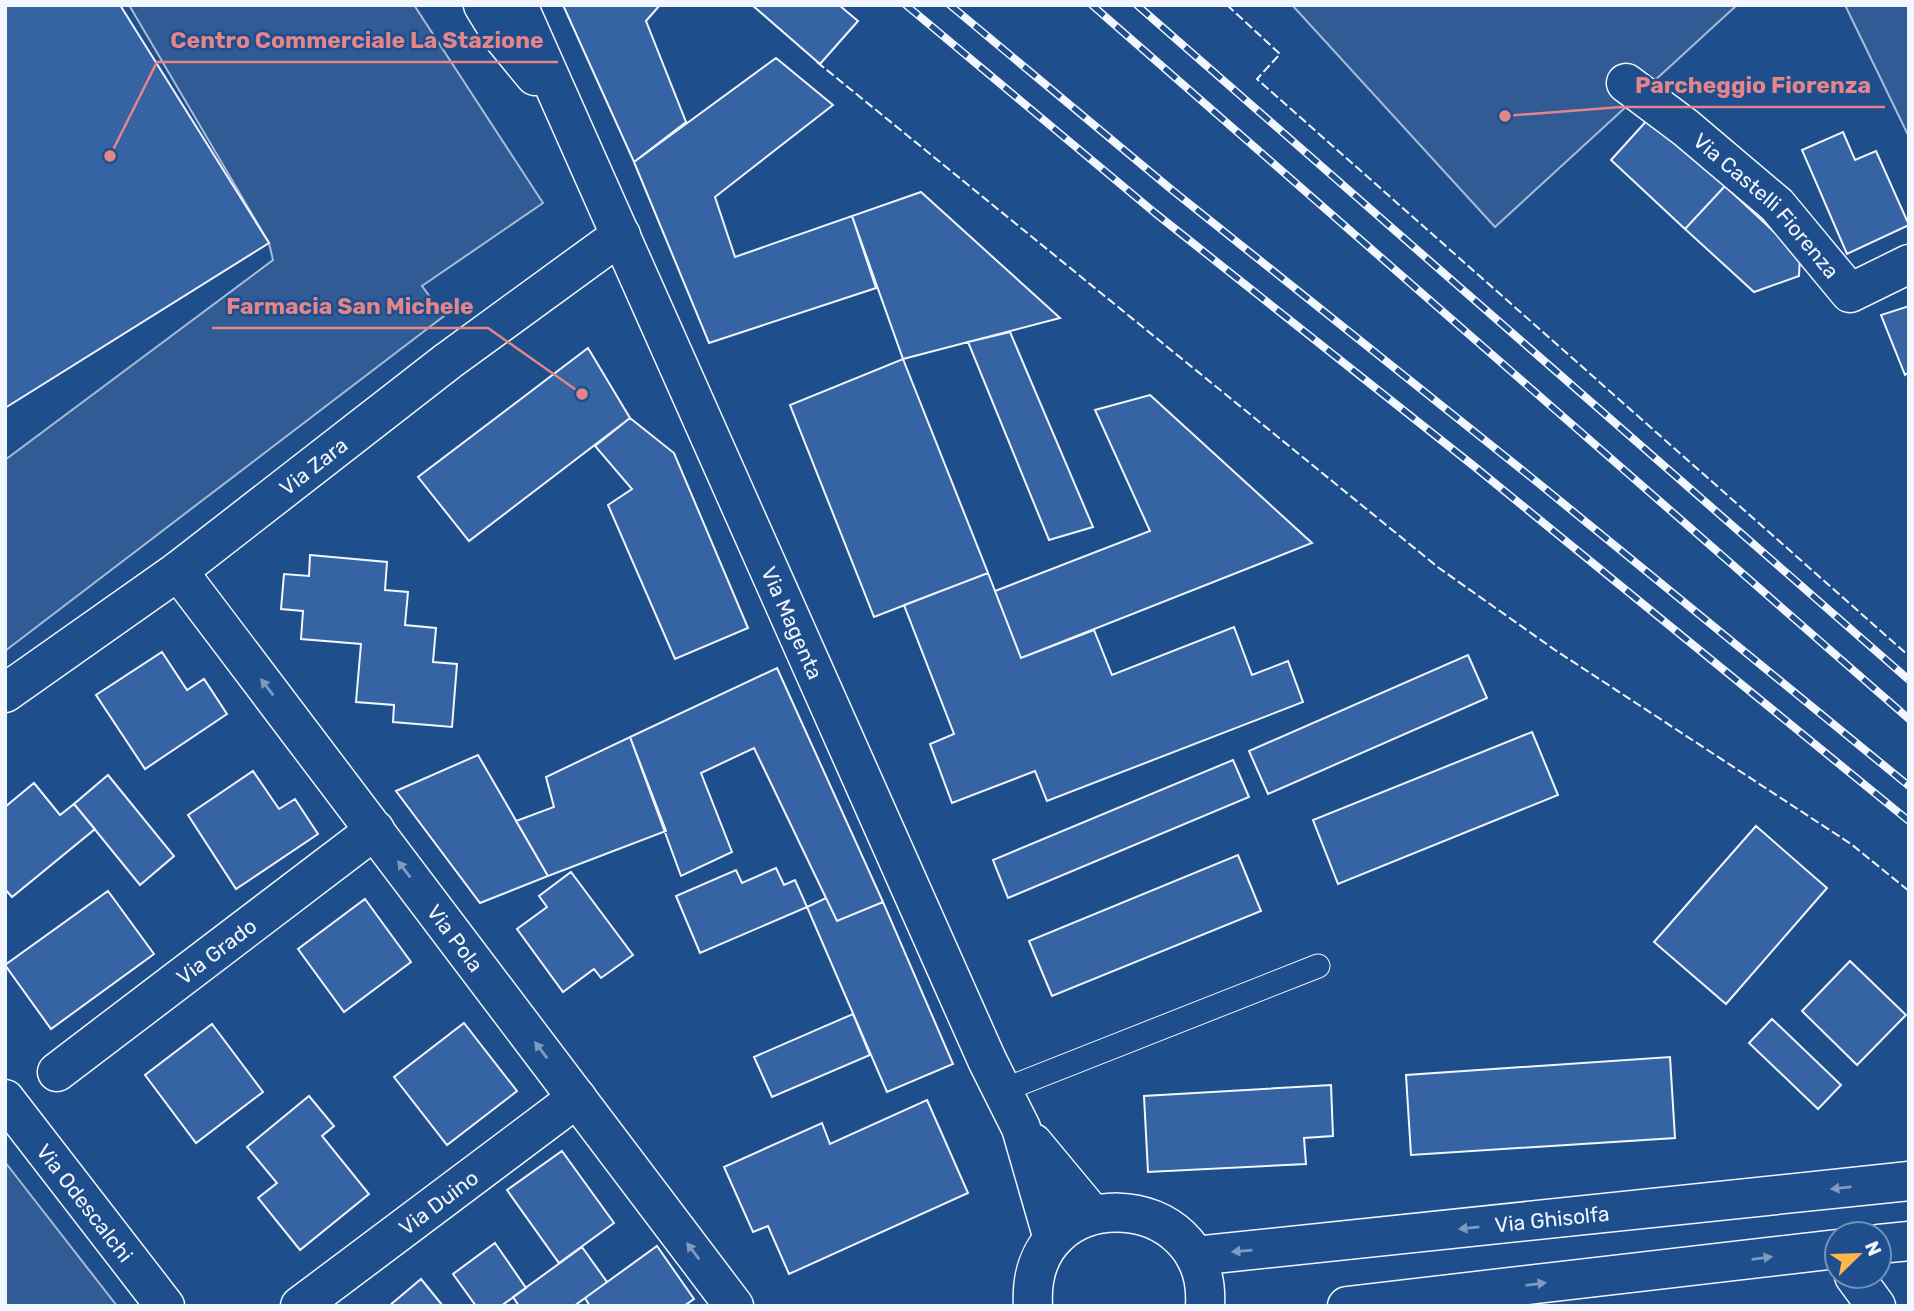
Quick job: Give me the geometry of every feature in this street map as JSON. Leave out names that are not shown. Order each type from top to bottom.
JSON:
[{"type":"street","name":"Via Magenta","points":[[484,5],[502,36],[567,116]]},
{"type":"street","name":"Via Magenta","points":[[518,5],[1001,1091],[1021,1128],[1092,1214]]},
{"type":"street","name":"Via Castelli Fiorenza","points":[[1626,83],[1686,128],[1777,205],[1850,293],[1909,264]]},
{"type":"street","name":"Via Zara","points":[[5,693],[178,571],[448,361],[621,235]]},
{"type":"street","name":"Via Pola","points":[[178,571],[734,1306]]},
{"type":"street","name":"Via Grado","points":[[57,1072],[375,830]]},
{"type":"street","name":"Via Duino","points":[[300,1306],[577,1098]]},
{"type":"street","name":"Via Odescalchi","points":[[5,1099],[165,1306]]},
{"type":"street","name":"Via Magenta","points":[[1021,1128],[1053,1239]]},
{"type":"street","name":"Via Ghisolfa","points":[[1195,1256],[1909,1181]]},
{"type":"street","points":[[1033,1306],[1035,1277],[1040,1259],[1053,1239],[1072,1224],[1092,1214],[1111,1211],[1138,1213],[1168,1227],[1195,1256],[1202,1272],[1205,1306]]},
{"type":"street","points":[[1347,1306],[1823,1256]]},
{"type":"street","points":[[1864,1290],[1876,1306]]},
{"type":"lane","points":[[1001,1091],[1318,966]]},
{"type":"shaded area","points":[[129,5],[414,5],[543,203],[422,286],[444,316],[5,651],[5,460],[273,260],[269,243]]},
{"type":"shaded area","points":[[1292,5],[1737,5],[1495,227]]},
{"type":"shaded area","points":[[1845,5],[1909,5],[1909,137]]},
{"type":"shaded area","points":[[5,1162],[117,1306],[5,1306]]},
{"type":"building","points":[[5,5],[120,5],[269,243],[5,408]]},
{"type":"building","points":[[563,5],[660,5],[646,21],[686,122],[634,162]]},
{"type":"building","points":[[752,5],[839,5],[858,21],[820,64]]},
{"type":"building","points":[[776,58],[833,105],[715,197],[735,257],[852,216],[876,288],[709,343],[634,162]]},
{"type":"building","points":[[1650,117],[1725,186],[1685,229],[1611,160]]},
{"type":"building","points":[[1843,132],[1855,160],[1876,151],[1909,225],[1847,254],[1802,150]]},
{"type":"building","points":[[1725,186],[1800,256],[1799,276],[1754,292],[1685,229]]},
{"type":"building","points":[[921,192],[1060,318],[903,359],[852,216]]},
{"type":"building","points":[[1909,306],[1909,372],[1905,375],[1881,315]]},
{"type":"building","points":[[1010,332],[1093,527],[1049,540],[968,342]]},
{"type":"building","points":[[588,348],[630,418],[469,541],[418,477]]},
{"type":"building","points":[[903,359],[988,573],[874,617],[790,405]]},
{"type":"building","points":[[1150,395],[1312,543],[1021,658],[995,591],[1150,531],[1095,410]]},
{"type":"building","points":[[630,418],[674,453],[748,628],[675,659],[608,505],[632,489],[595,446]]},
{"type":"building","points":[[310,555],[387,562],[385,590],[408,592],[405,625],[436,628],[433,662],[457,664],[452,727],[393,722],[394,705],[356,702],[361,644],[301,639],[303,611],[281,609],[284,574],[309,576]]},
{"type":"building","points":[[988,573],[1021,658],[1094,630],[1112,675],[1234,627],[1252,675],[1288,661],[1303,702],[1047,801],[1035,771],[952,803],[930,744],[954,734],[904,605]]},
{"type":"building","points":[[162,652],[187,690],[204,679],[227,714],[145,769],[96,695]]},
{"type":"building","points":[[1468,655],[1487,698],[1268,794],[1249,751]]},
{"type":"building","points":[[777,668],[883,902],[837,921],[754,748],[701,773],[732,852],[681,876],[630,737]]},
{"type":"building","points":[[1532,732],[1558,795],[1338,884],[1313,820]]},
{"type":"building","points":[[630,737],[666,831],[548,876],[516,821],[554,807],[546,777]]},
{"type":"building","points":[[478,755],[548,876],[480,903],[396,791]]},
{"type":"building","points":[[1233,760],[1249,797],[1008,898],[993,860]]},
{"type":"building","points":[[253,771],[279,809],[295,799],[318,834],[236,889],[188,815]]},
{"type":"building","points":[[108,775],[174,856],[140,885],[74,804]]},
{"type":"building","points":[[34,783],[60,815],[74,804],[95,829],[12,897],[5,889],[5,807]]},
{"type":"building","points":[[1756,826],[1827,888],[1726,1004],[1654,942]]},
{"type":"building","points":[[1238,855],[1261,911],[1052,996],[1029,941]]},
{"type":"building","points":[[776,868],[784,885],[795,880],[807,907],[700,953],[676,896],[736,870],[742,883]]},
{"type":"building","points":[[571,872],[633,955],[601,978],[594,969],[563,992],[517,929],[547,907],[539,896]]},
{"type":"building","points":[[108,891],[154,954],[51,1029],[5,965]]},
{"type":"building","points":[[826,898],[837,921],[883,902],[953,1064],[887,1092],[807,907]]},
{"type":"building","points":[[365,899],[411,962],[344,1012],[298,949]]},
{"type":"building","points":[[1850,961],[1906,1015],[1857,1065],[1802,1011]]},
{"type":"building","points":[[853,1014],[870,1055],[772,1097],[754,1057]]},
{"type":"building","points":[[1772,1019],[1841,1085],[1818,1109],[1749,1043]]},
{"type":"building","points":[[464,1023],[517,1091],[447,1145],[394,1077]]},
{"type":"building","points":[[212,1024],[263,1092],[196,1143],[145,1075]]},
{"type":"building","points":[[1670,1057],[1675,1138],[1411,1155],[1406,1075]]},
{"type":"building","points":[[1331,1085],[1333,1136],[1304,1138],[1306,1164],[1148,1172],[1144,1096]]},
{"type":"building","points":[[309,1096],[334,1126],[322,1136],[369,1194],[300,1250],[258,1198],[277,1183],[247,1147]]},
{"type":"building","points":[[927,1100],[968,1193],[789,1274],[768,1226],[753,1232],[724,1167],[822,1123],[830,1144]]},
{"type":"building","points":[[562,1151],[614,1223],[559,1263],[507,1190]]},
{"type":"building","points":[[495,1243],[526,1288],[501,1306],[476,1306],[453,1274]]},
{"type":"building","points":[[657,1246],[694,1299],[684,1306],[590,1306],[585,1298]]},
{"type":"building","points":[[582,1247],[607,1282],[574,1306],[519,1306],[513,1297]]},
{"type":"building","points":[[421,1279],[443,1306],[389,1306]]},
{"type":"railway","points":[[906,5],[1155,213],[1475,467],[1909,821]]},
{"type":"railway","points":[[950,5],[1172,190],[1537,482],[1909,786]]},
{"type":"railway","points":[[1092,5],[1909,719]]},
{"type":"railway","points":[[1137,5],[1909,680]]},
{"type":"fence","points":[[1227,5],[1280,54],[1257,79],[1909,656]]},
{"type":"fence","points":[[817,62],[1439,568],[1555,650],[1851,844],[1909,891]]},
{"type":"place","name":"Parcheggio Fiorenza","points":[[1505,116]]},
{"type":"place","name":"Centro Commerciale La Stazione","points":[[110,156]]},
{"type":"place","name":"Farmacia San Michele","points":[[582,394]]}]
